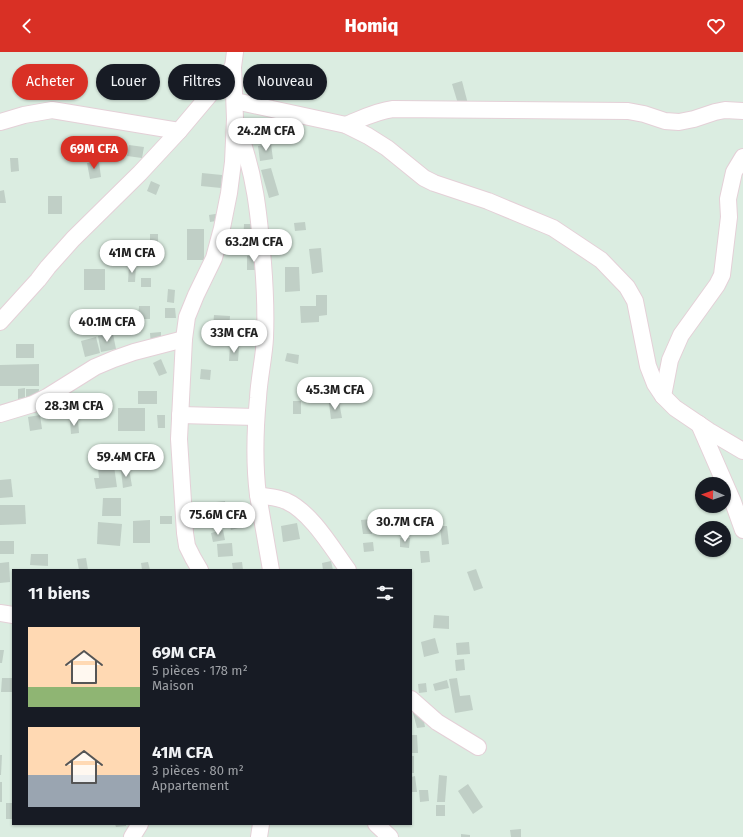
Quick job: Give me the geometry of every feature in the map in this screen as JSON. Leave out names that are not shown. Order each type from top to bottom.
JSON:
[{"type":"street","points":[[199,569],[187,546],[185,533],[179,439],[184,339],[187,317],[214,258],[229,193],[233,162],[235,119],[234,60]]},
{"type":"street","points":[[0,322],[73,239],[140,173],[179,131],[234,60]]},
{"type":"street","points":[[235,101],[346,125],[387,148],[424,178],[434,183],[488,201],[553,228],[601,260],[626,287],[634,301],[648,366],[655,384],[663,396],[675,408],[743,451]]},
{"type":"street","points":[[346,125],[384,110],[393,109],[628,111],[644,114],[665,122],[679,122],[725,110],[743,111]]},
{"type":"street","points":[[0,122],[24,115],[52,110],[179,131]]},
{"type":"street","points":[[235,119],[245,147],[255,190],[260,227],[266,306],[265,340],[255,438],[258,495],[271,569]]},
{"type":"street","points":[[663,396],[670,360],[681,335],[717,286],[722,275],[730,217],[728,199],[734,172],[743,157]]},
{"type":"street","points":[[0,414],[33,404],[107,361],[134,352],[184,339]]},
{"type":"street","points":[[180,415],[256,417]]},
{"type":"street","points":[[699,424],[733,502],[743,530]]},
{"type":"street","points":[[258,495],[285,500],[299,508],[314,523],[347,569]]},
{"type":"street","points":[[0,613],[12,615]]},
{"type":"street","points":[[412,700],[437,722],[478,747]]},
{"type":"street","points":[[132,837],[139,825]]},
{"type":"street","points":[[259,837],[261,825]]},
{"type":"street","points":[[377,825],[390,837]]},
{"type":"building","points":[[462,81],[468,104],[459,107],[452,84]]},
{"type":"building","points":[[262,100],[274,100],[274,104],[262,103]]},
{"type":"building","points":[[271,144],[273,159],[260,161],[258,146]]},
{"type":"building","points":[[129,145],[144,147],[142,158],[127,156]]},
{"type":"building","points":[[10,158],[18,158],[19,171],[11,172]]},
{"type":"building","points":[[99,162],[101,177],[90,179],[87,163]]},
{"type":"building","points":[[271,168],[279,195],[269,198],[261,170]]},
{"type":"building","points":[[202,173],[222,175],[221,188],[201,186]]},
{"type":"building","points":[[151,181],[160,185],[156,195],[147,191]]},
{"type":"building","points":[[4,190],[6,203],[0,203],[0,191]]},
{"type":"building","points":[[48,196],[62,196],[62,214],[48,214]]},
{"type":"building","points":[[221,213],[222,220],[210,222],[209,215]]},
{"type":"building","points":[[305,222],[306,230],[295,231],[294,223]]},
{"type":"building","points":[[244,224],[256,224],[256,246],[243,246]]},
{"type":"building","points":[[187,229],[204,229],[204,260],[187,260]]},
{"type":"building","points":[[150,234],[158,234],[158,247],[150,247]]},
{"type":"building","points":[[321,248],[323,272],[312,274],[309,249]]},
{"type":"building","points":[[247,256],[261,257],[260,270],[247,270]]},
{"type":"building","points":[[129,265],[136,266],[135,282],[128,282]]},
{"type":"building","points":[[285,267],[299,267],[300,291],[285,292]]},
{"type":"building","points":[[84,269],[105,269],[105,290],[84,290]]},
{"type":"building","points":[[141,278],[151,278],[151,287],[141,287]]},
{"type":"building","points":[[168,289],[175,290],[174,303],[167,302]]},
{"type":"building","points":[[316,295],[327,295],[327,315],[319,316],[319,322],[301,323],[300,306],[316,306]]},
{"type":"building","points":[[139,306],[150,306],[150,319],[138,319]]},
{"type":"building","points":[[165,308],[175,308],[176,318],[165,318]]},
{"type":"building","points":[[214,315],[230,316],[229,329],[213,328]]},
{"type":"building","points":[[161,332],[161,346],[151,346],[150,333]]},
{"type":"building","points":[[113,334],[116,349],[101,352],[98,336]]},
{"type":"building","points":[[96,337],[100,353],[85,357],[81,341]]},
{"type":"building","points":[[16,344],[34,344],[34,358],[16,358]]},
{"type":"building","points":[[230,346],[239,347],[238,361],[229,361]]},
{"type":"building","points":[[287,353],[299,355],[298,364],[285,361]]},
{"type":"building","points":[[161,359],[167,373],[159,376],[153,363]]},
{"type":"building","points":[[39,364],[39,386],[0,386],[0,365]]},
{"type":"building","points":[[201,369],[211,370],[210,380],[200,379]]},
{"type":"building","points":[[25,388],[25,398],[18,399],[18,389]]},
{"type":"building","points":[[26,389],[39,389],[38,408],[26,407]]},
{"type":"building","points":[[138,391],[157,391],[157,404],[138,404]]},
{"type":"building","points":[[293,401],[301,401],[301,414],[293,414]]},
{"type":"building","points":[[339,402],[342,418],[331,419],[329,403]]},
{"type":"building","points":[[118,408],[145,408],[145,431],[118,431]]},
{"type":"building","points":[[40,415],[42,429],[30,431],[28,417]]},
{"type":"building","points":[[157,415],[165,415],[165,428],[158,428]]},
{"type":"building","points":[[70,420],[78,420],[79,433],[71,434]]},
{"type":"building","points":[[114,466],[117,487],[96,489],[94,478],[99,478],[98,468]]},
{"type":"building","points":[[129,469],[132,486],[123,488],[121,470]]},
{"type":"building","points":[[11,479],[13,497],[0,498],[0,480]]},
{"type":"building","points":[[103,498],[121,498],[121,516],[102,516]]},
{"type":"building","points":[[225,501],[227,516],[219,517],[216,502]]},
{"type":"building","points":[[0,505],[25,505],[26,524],[0,525]]},
{"type":"building","points":[[420,513],[421,527],[405,529],[404,515]]},
{"type":"building","points":[[160,516],[172,516],[172,524],[160,524]]},
{"type":"building","points":[[371,519],[372,534],[363,534],[361,520]]},
{"type":"building","points":[[150,520],[150,543],[133,543],[133,521]]},
{"type":"building","points":[[240,520],[242,527],[231,530],[229,522]]},
{"type":"building","points":[[98,522],[122,524],[120,546],[97,544]]},
{"type":"building","points":[[297,523],[300,539],[283,542],[281,526]]},
{"type":"building","points":[[440,526],[447,526],[449,544],[442,545]]},
{"type":"building","points":[[223,530],[225,540],[213,542],[211,533]]},
{"type":"building","points":[[400,538],[410,538],[409,548],[400,547]]},
{"type":"building","points":[[0,541],[14,541],[14,554],[0,554]]},
{"type":"building","points":[[373,542],[374,551],[364,552],[363,543]]},
{"type":"building","points":[[232,543],[233,556],[218,557],[217,544]]},
{"type":"building","points":[[420,551],[429,551],[430,562],[421,563]]},
{"type":"building","points":[[31,554],[48,554],[48,566],[30,565]]},
{"type":"building","points":[[86,558],[88,569],[79,569],[77,559]]},
{"type":"building","points":[[331,561],[333,569],[323,569],[322,563]]},
{"type":"building","points":[[9,562],[10,582],[0,583],[0,563]]},
{"type":"building","points":[[148,562],[150,569],[142,569],[141,563]]},
{"type":"building","points":[[242,562],[243,569],[233,569],[232,563]]},
{"type":"building","points":[[476,569],[483,588],[474,591],[467,572]]},
{"type":"building","points":[[434,615],[449,616],[449,629],[433,628]]},
{"type":"building","points":[[435,638],[439,653],[424,657],[421,642]]},
{"type":"building","points":[[469,642],[470,654],[457,655],[456,643]]},
{"type":"building","points":[[0,650],[4,650],[2,663],[0,663]]},
{"type":"building","points":[[464,659],[465,670],[456,671],[455,660]]},
{"type":"building","points":[[2,678],[12,678],[12,692],[1,692]]},
{"type":"building","points":[[457,678],[460,696],[470,695],[473,710],[455,713],[449,679]]},
{"type":"building","points":[[447,680],[449,688],[435,691],[433,684]]},
{"type":"building","points":[[426,683],[427,692],[419,693],[418,684]]},
{"type":"building","points":[[422,711],[425,727],[417,728],[413,713]]},
{"type":"building","points":[[412,735],[417,735],[418,753],[412,753]]},
{"type":"building","points":[[0,755],[2,755],[1,775],[0,775]]},
{"type":"building","points":[[412,756],[414,756],[414,773],[412,773]]},
{"type":"building","points":[[439,775],[447,776],[445,802],[437,802]]},
{"type":"building","points":[[415,776],[417,792],[412,792],[412,777]]},
{"type":"building","points":[[0,782],[2,782],[2,802],[0,802]]},
{"type":"building","points":[[468,784],[483,807],[473,814],[458,791]]},
{"type":"building","points":[[419,790],[428,790],[429,801],[420,802]]},
{"type":"building","points":[[6,803],[12,803],[12,819],[6,819]]},
{"type":"building","points":[[436,805],[445,805],[445,816],[436,816]]},
{"type":"building","points":[[115,825],[126,825],[126,826],[116,827]]},
{"type":"building","points":[[521,829],[521,837],[511,837],[510,830]]},
{"type":"building","points":[[461,834],[470,835],[470,837],[461,837]]}]
